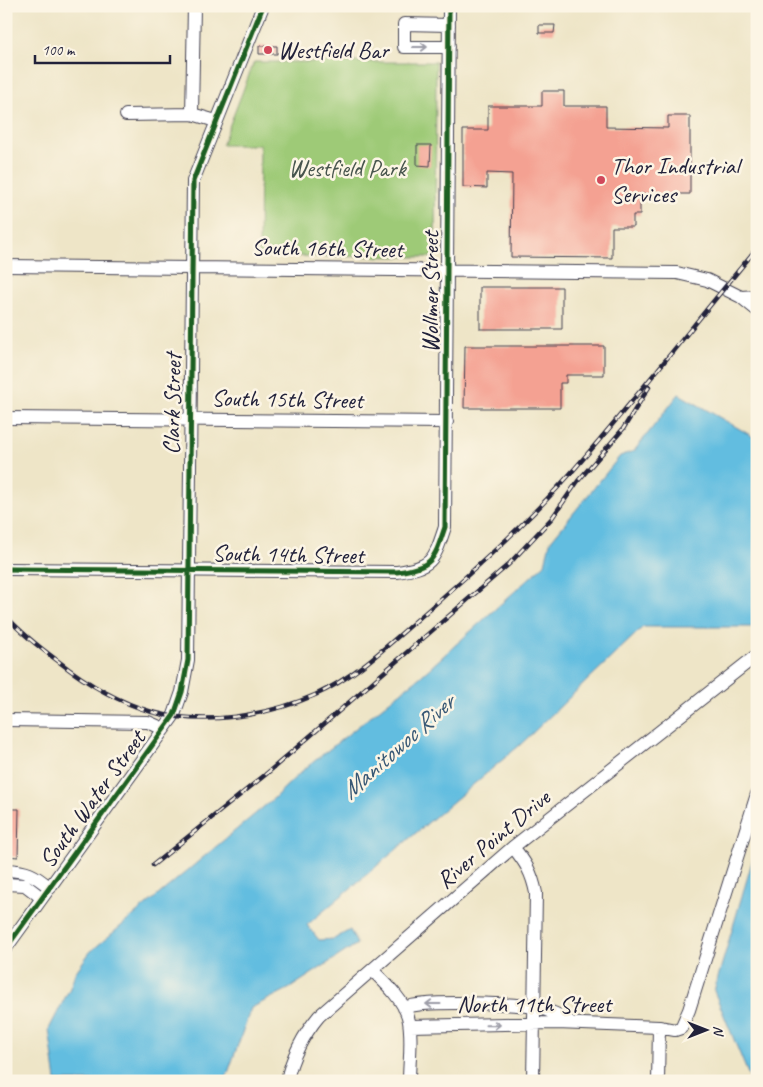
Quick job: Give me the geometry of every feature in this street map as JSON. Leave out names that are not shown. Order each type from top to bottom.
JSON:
[{"type":"street","points":[[192,114],[194,6]]},
{"type":"street","name":"Clark Street","points":[[182,692],[188,660],[193,181],[263,6]]},
{"type":"street","name":"Wollmer Street","points":[[419,569],[436,555],[446,527],[449,6]]},
{"type":"street","points":[[449,25],[404,24],[404,47],[449,47]]},
{"type":"street","points":[[126,115],[192,114],[216,121]]},
{"type":"street","name":"South 16th Street","points":[[6,266],[677,273],[707,280],[741,297],[757,310]]},
{"type":"street","points":[[741,297],[757,296]]},
{"type":"street","name":"South 15th Street","points":[[6,418],[447,422]]},
{"type":"street","name":"South 14th Street","points":[[6,569],[396,572],[419,569]]},
{"type":"street","name":"River Point Drive","points":[[287,1081],[294,1059],[308,1030],[319,1016],[513,847],[757,655]]},
{"type":"street","name":"South Water Street","points":[[6,948],[174,716],[182,692]]},
{"type":"street","points":[[6,720],[148,722],[164,729]]},
{"type":"street","name":"North 11th Street","points":[[410,1026],[572,1023],[674,1030],[681,1028],[689,1010],[757,794]]},
{"type":"street","points":[[513,847],[525,862],[532,876],[536,893],[533,1081]]},
{"type":"street","points":[[6,870],[25,871],[32,874],[46,893]]},
{"type":"street","points":[[6,884],[25,886],[46,893]]},
{"type":"street","points":[[372,970],[404,1008],[408,1016],[410,1026],[409,1081]]},
{"type":"street","name":"North 11th Street","points":[[404,1008],[422,1004],[505,1004],[534,1007],[554,1013],[572,1023]]},
{"type":"street","points":[[658,1081],[659,1028]]},
{"type":"green space","name":"Westfield Park","points":[[254,62],[436,62],[435,257],[259,256],[260,145],[222,145]]},
{"type":"water","name":"Manitowoc River","points":[[679,394],[757,439],[757,627],[643,627],[520,745],[307,925],[319,940],[334,939],[350,930],[357,944],[290,988],[251,1008],[225,1081],[56,1081],[49,1029],[70,988],[75,973],[90,952],[273,799],[302,771],[420,677],[545,564],[550,542],[620,456],[634,451]]},
{"type":"water","points":[[757,845],[757,1081],[751,1081],[714,991]]},
{"type":"building","points":[[539,25],[555,25],[554,33],[539,33]]},
{"type":"building","name":"Westfield Bar","points":[[259,46],[277,46],[277,54],[259,54]]},
{"type":"building","name":"Thor Industrial Services","points":[[542,91],[564,91],[564,106],[606,106],[606,127],[668,128],[668,116],[690,116],[690,194],[640,194],[640,215],[633,215],[633,227],[612,227],[612,258],[511,257],[512,174],[487,173],[487,188],[463,187],[463,130],[488,130],[488,106],[542,106]]},
{"type":"building","points":[[417,145],[431,145],[430,166],[417,165]]},
{"type":"building","points":[[480,287],[562,287],[562,329],[480,329]]},
{"type":"building","points":[[465,346],[604,346],[604,375],[566,375],[566,383],[560,383],[560,408],[464,408]]},
{"type":"building","points":[[6,809],[19,809],[18,857],[6,856]]},
{"type":"railway","points":[[6,616],[31,640],[80,677],[115,697],[152,712],[193,718],[235,717],[277,708],[315,695],[345,679],[386,647],[518,529],[570,474],[618,418],[757,248]]},
{"type":"railway","points":[[153,865],[265,775],[509,564],[552,518],[578,481],[623,429],[649,387]]},
{"type":"cycle path","points":[[6,948],[174,715],[182,692],[188,660],[193,181],[263,6]]},
{"type":"cycle path","points":[[6,569],[397,572],[418,568],[430,560],[438,547],[445,527],[449,6]]},
{"type":"place","name":"Westfield Bar","points":[[268,50]]},
{"type":"place","name":"Thor Industrial Services","points":[[601,180]]}]
